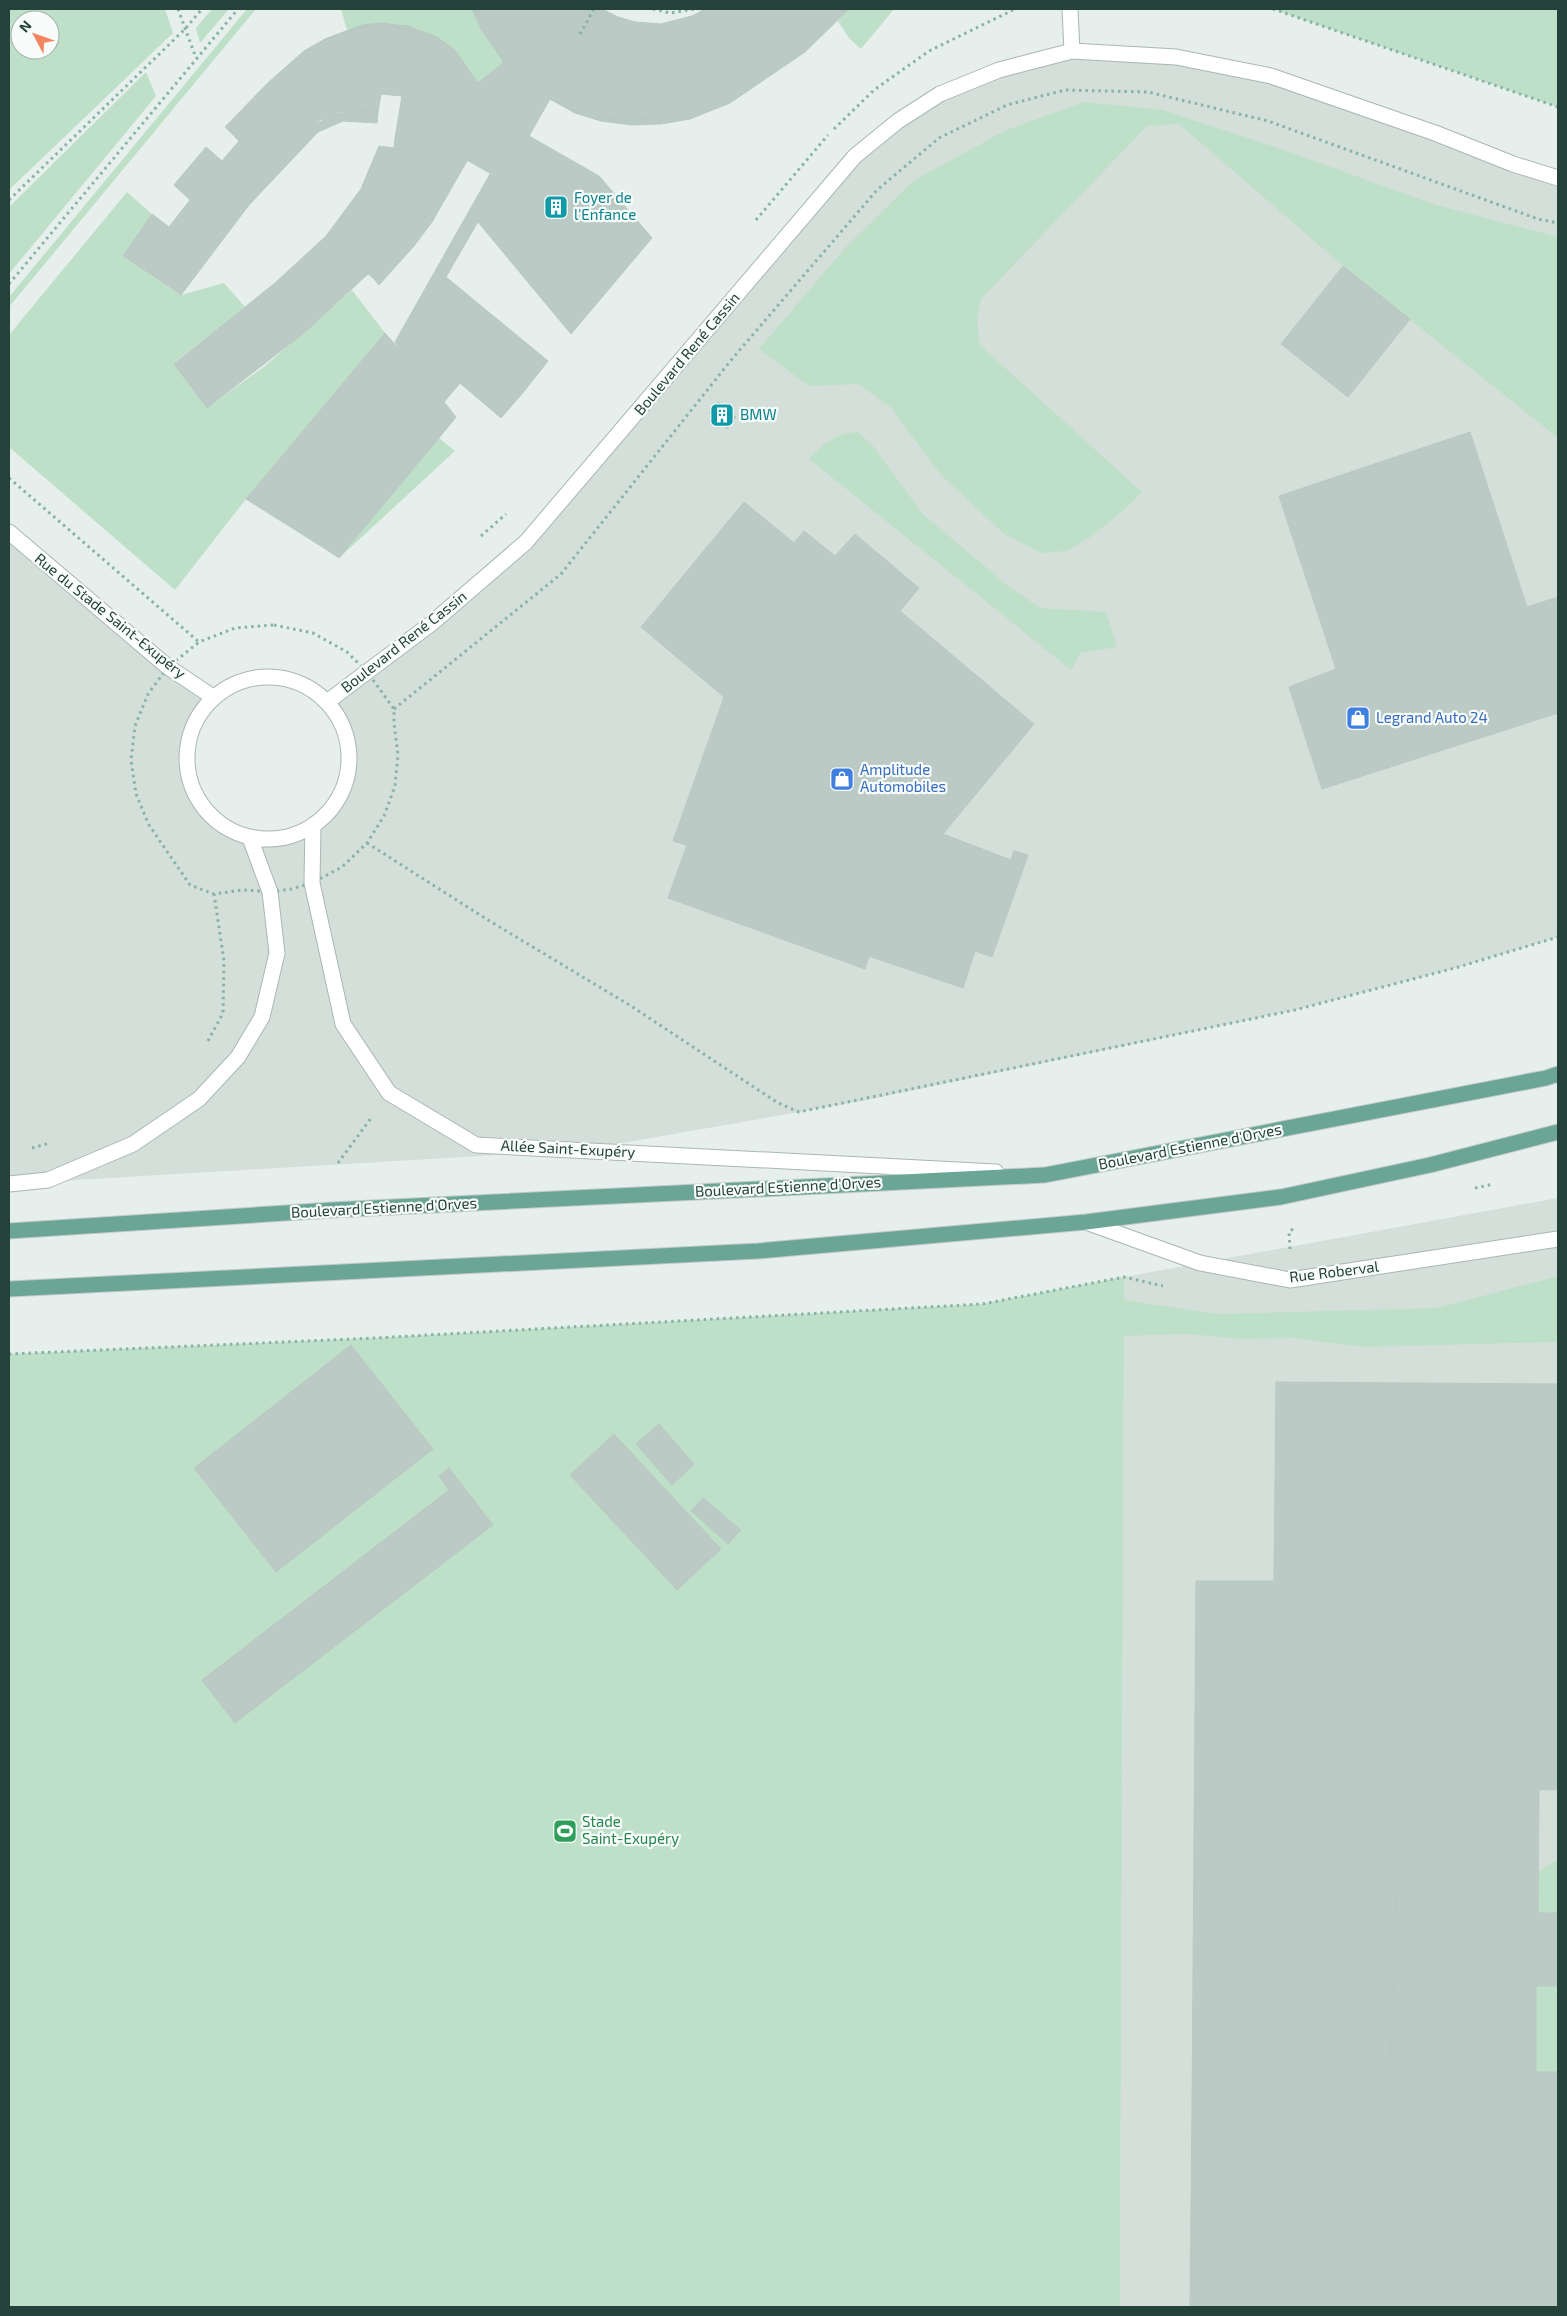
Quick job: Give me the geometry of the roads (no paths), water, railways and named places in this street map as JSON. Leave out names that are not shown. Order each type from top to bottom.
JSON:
[{"type":"main road","name":"Boulevard Estienne d'Orves","points":[[9,1231],[332,1210],[1045,1174],[1546,1078],[1558,1074]]},
{"type":"main road","points":[[9,1289],[748,1252],[1086,1222],[1282,1197],[1430,1165],[1558,1132]]},
{"type":"street","points":[[1070,9],[1072,51]]},
{"type":"street","name":"Boulevard René Cassin","points":[[327,702],[368,673],[432,622],[526,542],[855,156],[898,121],[940,94],[998,70],[1072,51],[1176,58],[1271,76],[1435,133],[1513,164],[1558,178]]},
{"type":"street","name":"Rue du Stade Saint-Exupéry","points":[[9,532],[168,667],[213,697]]},
{"type":"street","points":[[271,677],[302,684],[327,702],[342,726],[349,753],[346,780],[334,806],[313,825],[287,837],[272,840],[250,838],[221,826],[200,804],[188,778],[186,748],[195,720],[213,697],[240,682],[271,677]]},
{"type":"street","name":"Allée Saint-Exupéry","points":[[313,825],[312,883],[343,1024],[389,1093],[476,1145],[1045,1174]]},
{"type":"street","points":[[9,1184],[48,1180],[133,1144],[199,1099],[238,1057],[262,1017],[276,953],[270,892],[250,838]]},
{"type":"street","name":"Rue Roberval","points":[[1086,1222],[1200,1263],[1290,1280],[1558,1239]]},
{"type":"place","name":"Foyer de l'Enfance","points":[[556,207]]},
{"type":"place","name":"BMW","points":[[722,415]]},
{"type":"place","name":"Legrand Auto 24","points":[[1358,718]]},
{"type":"place","name":"Amplitude Automobiles","points":[[842,779]]},
{"type":"place","name":"Stade Saint-Exupéry","points":[[565,1831]]}]
